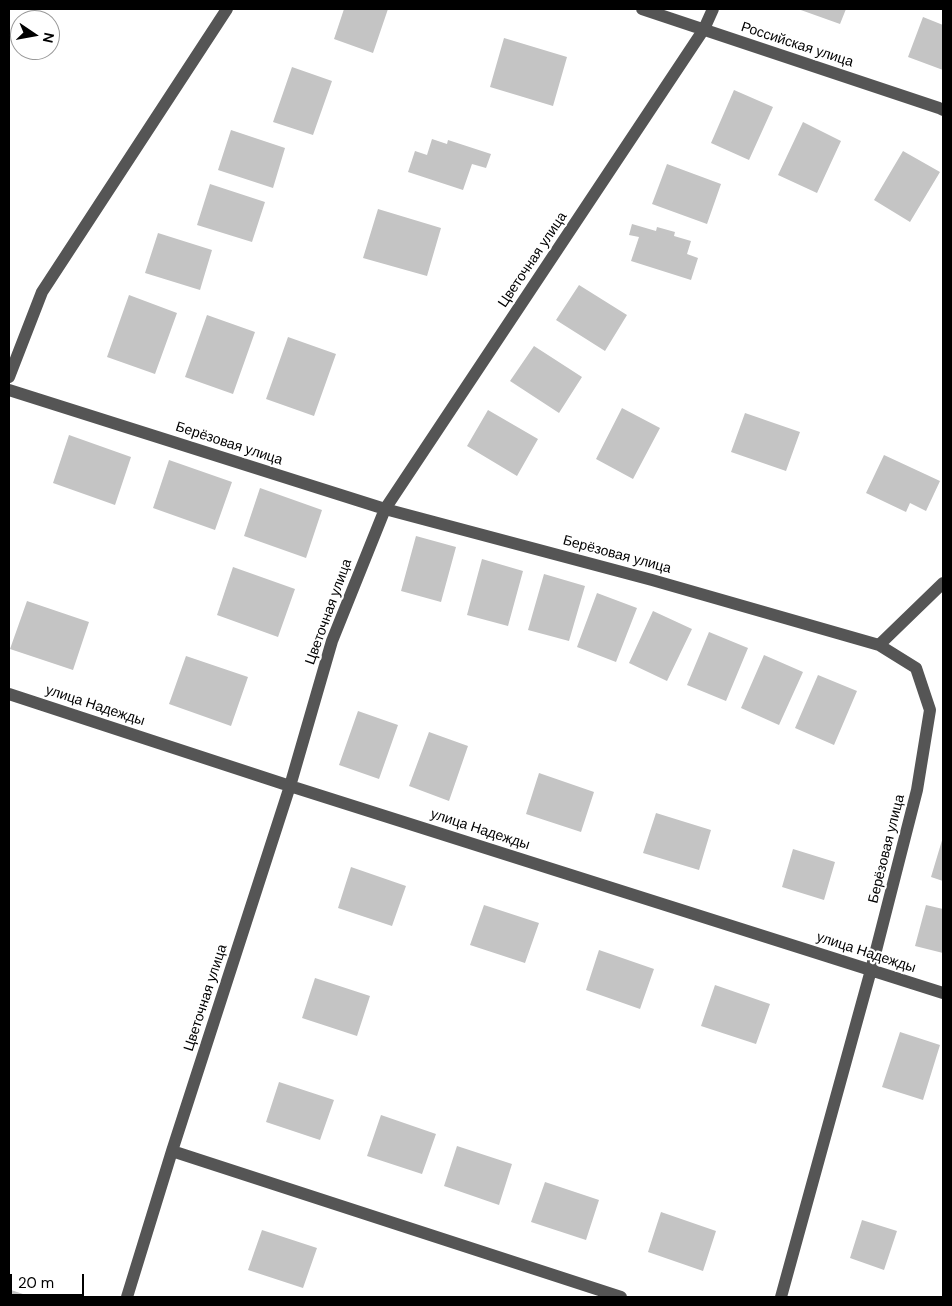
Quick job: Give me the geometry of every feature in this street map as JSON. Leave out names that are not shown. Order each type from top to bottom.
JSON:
[{"type":"street","points":[[9,377],[42,292],[227,9]]},
{"type":"street","name":"Российская улица","points":[[642,9],[943,110]]},
{"type":"street","name":"Цветочная улица","points":[[127,1297],[172,1150],[290,786],[332,641],[385,509],[704,29],[713,9]]},
{"type":"street","name":"Берёзовая улица","points":[[9,390],[385,509],[652,580],[879,644],[916,668],[930,710],[917,790],[871,970],[781,1297]]},
{"type":"street","points":[[879,644],[943,583]]},
{"type":"street","name":"улица Надежды","points":[[9,694],[290,786],[943,993]]},
{"type":"street","points":[[172,1150],[621,1297]]},
{"type":"building","points":[[344,9],[388,9],[373,53],[334,39]]},
{"type":"building","points":[[798,9],[846,9],[840,24]]},
{"type":"building","points":[[923,17],[943,25],[943,70],[908,57]]},
{"type":"building","points":[[504,38],[567,57],[553,106],[490,87]]},
{"type":"building","points":[[292,67],[332,81],[313,135],[273,122]]},
{"type":"building","points":[[734,90],[773,107],[749,160],[711,143]]},
{"type":"building","points":[[803,122],[841,141],[817,193],[778,175]]},
{"type":"building","points":[[231,130],[285,148],[273,188],[218,170]]},
{"type":"building","points":[[432,139],[447,144],[448,140],[491,154],[486,168],[472,164],[463,190],[408,172],[415,151],[427,155]]},
{"type":"building","points":[[903,151],[940,172],[910,222],[874,200]]},
{"type":"building","points":[[667,164],[721,184],[707,224],[652,204]]},
{"type":"building","points":[[210,184],[265,202],[252,242],[197,225]]},
{"type":"building","points":[[378,209],[441,228],[427,276],[363,258]]},
{"type":"building","points":[[632,224],[656,231],[657,227],[675,232],[674,236],[691,241],[687,254],[698,258],[691,280],[631,261],[639,237],[629,235]]},
{"type":"building","points":[[158,233],[212,250],[200,290],[145,273]]},
{"type":"building","points":[[579,285],[627,315],[605,351],[556,320]]},
{"type":"building","points":[[129,295],[177,313],[155,374],[107,357]]},
{"type":"building","points":[[207,315],[255,332],[233,394],[185,377]]},
{"type":"building","points":[[288,337],[336,354],[314,416],[266,399]]},
{"type":"building","points":[[534,346],[582,377],[559,413],[510,381]]},
{"type":"building","points":[[622,408],[660,428],[633,479],[596,459]]},
{"type":"building","points":[[488,410],[538,439],[517,476],[467,446]]},
{"type":"building","points":[[745,413],[800,432],[786,471],[731,452]]},
{"type":"building","points":[[69,435],[131,457],[115,505],[53,483]]},
{"type":"building","points":[[884,455],[940,481],[926,511],[910,503],[906,512],[866,493]]},
{"type":"building","points":[[169,460],[232,482],[215,530],[153,508]]},
{"type":"building","points":[[260,488],[322,510],[306,558],[244,536]]},
{"type":"building","points":[[416,536],[456,547],[441,602],[401,591]]},
{"type":"building","points":[[482,559],[523,571],[508,626],[467,615]]},
{"type":"building","points":[[233,567],[295,589],[278,637],[217,615]]},
{"type":"building","points":[[544,574],[585,586],[569,641],[528,630]]},
{"type":"building","points":[[597,593],[637,608],[616,662],[577,647]]},
{"type":"building","points":[[27,601],[89,622],[73,670],[10,649]]},
{"type":"building","points":[[653,611],[692,629],[667,681],[629,663]]},
{"type":"building","points":[[709,632],[748,648],[726,701],[687,685]]},
{"type":"building","points":[[764,655],[803,672],[779,725],[741,708]]},
{"type":"building","points":[[186,656],[248,677],[231,726],[169,704]]},
{"type":"building","points":[[818,675],[857,691],[834,745],[795,728]]},
{"type":"building","points":[[358,711],[398,725],[379,779],[339,765]]},
{"type":"building","points":[[429,732],[468,746],[449,801],[409,786]]},
{"type":"building","points":[[539,773],[594,792],[581,832],[526,814]]},
{"type":"building","points":[[656,813],[711,830],[699,870],[643,853]]},
{"type":"building","points":[[943,837],[943,881],[931,877]]},
{"type":"building","points":[[793,849],[835,862],[824,900],[782,887]]},
{"type":"building","points":[[351,867],[406,886],[392,926],[338,908]]},
{"type":"building","points":[[484,905],[539,923],[525,963],[470,945]]},
{"type":"building","points":[[926,905],[943,909],[943,953],[915,946]]},
{"type":"building","points":[[599,950],[654,969],[640,1009],[586,990]]},
{"type":"building","points":[[315,978],[370,996],[357,1036],[302,1018]]},
{"type":"building","points":[[715,985],[770,1004],[756,1044],[701,1026]]},
{"type":"building","points":[[900,1032],[940,1045],[923,1100],[882,1087]]},
{"type":"building","points":[[279,1082],[334,1100],[320,1140],[266,1122]]},
{"type":"building","points":[[381,1115],[436,1134],[422,1174],[367,1156]]},
{"type":"building","points":[[457,1146],[512,1164],[499,1205],[444,1186]]},
{"type":"building","points":[[545,1182],[599,1200],[586,1240],[531,1222]]},
{"type":"building","points":[[661,1212],[716,1231],[703,1271],[648,1252]]},
{"type":"building","points":[[862,1220],[897,1231],[884,1270],[850,1258]]},
{"type":"building","points":[[262,1230],[317,1248],[303,1288],[248,1270]]},
{"type":"building","points":[[11,1290],[32,1297],[9,1297]]}]
